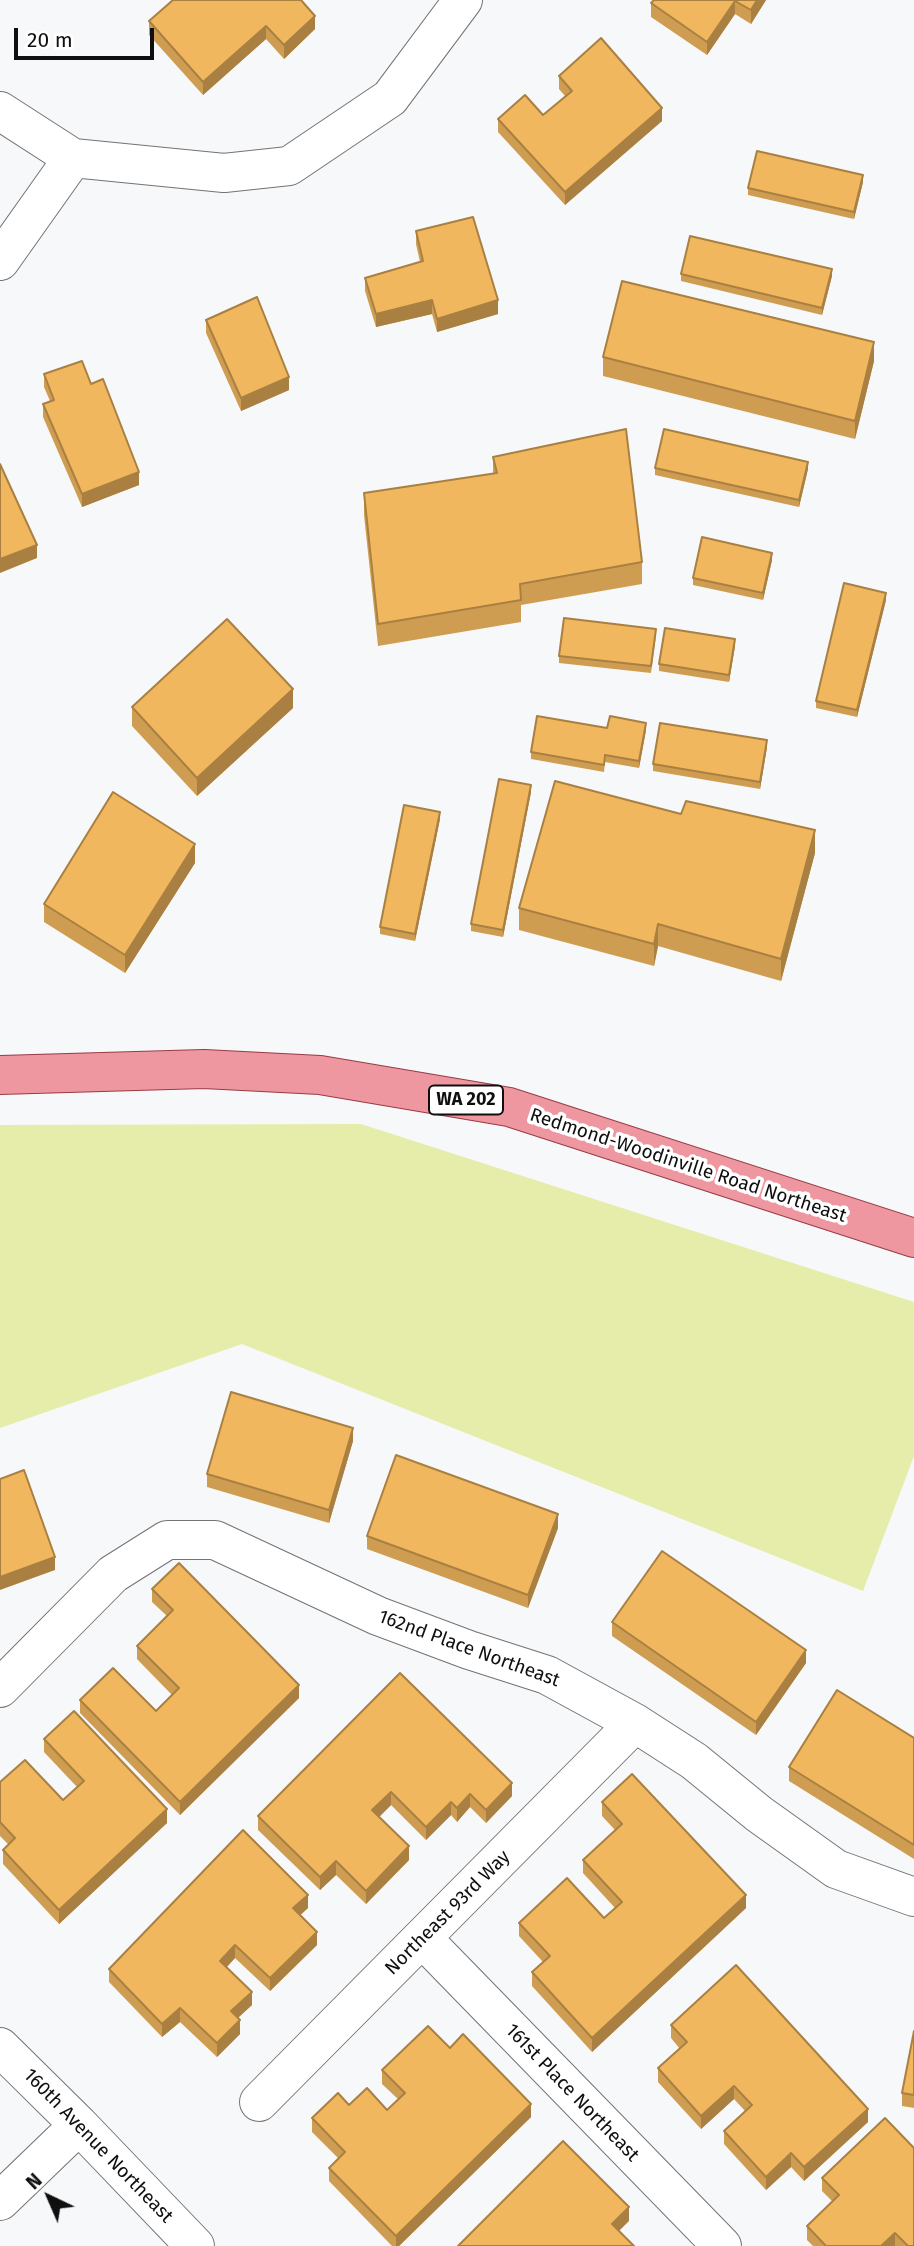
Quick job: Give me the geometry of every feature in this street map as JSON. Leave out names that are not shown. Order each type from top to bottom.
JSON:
[{"type":"main road","name":"Redmond-Woodinville Road Northeast","points":[[0,1075],[204,1069],[320,1075],[509,1107],[914,1238]]},
{"type":"street","points":[[0,111],[73,158],[225,173],[289,166],[390,98],[463,0]]},
{"type":"street","points":[[0,261],[73,158]]},
{"type":"street","name":"162nd Place Northeast","points":[[0,1688],[113,1574],[167,1539],[215,1540],[378,1616],[468,1650],[547,1675],[635,1723],[694,1761],[759,1814],[836,1869],[914,1897]]},
{"type":"street","name":"Northeast 93rd Way","points":[[259,2102],[635,1723]]},
{"type":"street","name":"161st Place Northeast","points":[[423,1939],[722,2246]]},
{"type":"street","name":"160th Avenue Northeast","points":[[0,2047],[195,2246]]},
{"type":"street","points":[[0,2201],[79,2125]]},
{"type":"green space","points":[[361,1124],[914,1302],[914,1456],[863,1591],[242,1344],[0,1428],[0,1125]]},
{"type":"building","points":[[173,0],[301,0],[315,16],[284,45],[266,26],[203,82],[149,21]]},
{"type":"building","points":[[654,0],[757,0],[751,10],[735,1],[707,42],[651,3]]},
{"type":"building","points":[[601,38],[662,108],[565,192],[498,119],[525,95],[543,115],[572,91],[559,76]]},
{"type":"building","points":[[757,151],[863,175],[854,212],[748,188]]},
{"type":"building","points":[[473,217],[498,300],[437,319],[432,300],[376,314],[365,278],[423,261],[416,231]]},
{"type":"building","points":[[690,236],[832,269],[822,308],[681,274]]},
{"type":"building","points":[[622,281],[874,342],[855,421],[603,357]]},
{"type":"building","points":[[257,297],[289,377],[241,398],[206,320]]},
{"type":"building","points":[[82,361],[91,384],[103,379],[139,472],[82,494],[43,404],[54,400],[44,374]]},
{"type":"building","points":[[626,429],[642,562],[520,584],[521,600],[378,624],[364,493],[497,473],[493,457]]},
{"type":"building","points":[[664,429],[808,462],[799,500],[655,468]]},
{"type":"building","points":[[0,464],[37,545],[0,559]]},
{"type":"building","points":[[702,537],[772,553],[763,593],[693,578]]},
{"type":"building","points":[[844,583],[886,593],[857,710],[816,701]]},
{"type":"building","points":[[564,618],[656,629],[651,666],[559,656]]},
{"type":"building","points":[[227,619],[293,689],[197,778],[132,707]]},
{"type":"building","points":[[665,628],[735,639],[729,675],[659,664]]},
{"type":"building","points":[[537,716],[607,728],[610,716],[646,723],[639,761],[605,755],[604,765],[531,752]]},
{"type":"building","points":[[660,723],[767,740],[760,782],[653,764]]},
{"type":"building","points":[[499,779],[531,785],[503,930],[471,924]]},
{"type":"building","points":[[555,781],[681,814],[686,801],[815,830],[781,959],[658,924],[654,944],[519,908]]},
{"type":"building","points":[[113,792],[195,844],[125,955],[44,904]]},
{"type":"building","points":[[404,805],[440,812],[415,934],[380,927]]},
{"type":"building","points":[[231,1392],[353,1428],[329,1510],[207,1474]]},
{"type":"building","points":[[396,1455],[558,1514],[528,1595],[367,1536]]},
{"type":"building","points":[[24,1470],[55,1557],[0,1577],[0,1479]]},
{"type":"building","points":[[662,1551],[806,1650],[756,1722],[612,1622]]},
{"type":"building","points":[[179,1563],[299,1685],[180,1802],[80,1700],[113,1668],[156,1711],[179,1688],[137,1646],[173,1610],[152,1589]]},
{"type":"building","points":[[400,1673],[512,1783],[486,1810],[470,1794],[457,1808],[451,1802],[426,1827],[391,1792],[372,1810],[409,1846],[366,1891],[336,1861],[320,1877],[258,1816]]},
{"type":"building","points":[[837,1690],[914,1738],[914,1845],[789,1767]]},
{"type":"building","points":[[74,1711],[167,1809],[59,1910],[3,1850],[15,1838],[0,1822],[0,1782],[25,1760],[63,1800],[84,1781],[44,1739]]},
{"type":"building","points":[[632,1774],[746,1895],[592,2038],[532,1972],[550,1956],[519,1923],[567,1878],[604,1918],[622,1902],[583,1860],[622,1824],[602,1802]]},
{"type":"building","points":[[243,1830],[308,1895],[293,1908],[317,1932],[270,1978],[235,1945],[220,1961],[252,1992],[231,2011],[240,2020],[217,2043],[180,2008],[162,2024],[109,1969]]},
{"type":"building","points":[[736,1965],[868,2109],[804,2167],[791,2153],[766,2177],[724,2131],[752,2105],[734,2086],[701,2116],[658,2068],[687,2042],[671,2025]]},
{"type":"building","points":[[428,2026],[450,2048],[463,2034],[531,2104],[396,2236],[329,2168],[345,2152],[312,2118],[338,2093],[349,2105],[367,2088],[387,2110],[405,2093],[382,2070]]},
{"type":"building","points":[[914,2031],[914,2095],[902,2093]]},
{"type":"building","points":[[885,2118],[914,2148],[914,2246],[908,2246],[895,2233],[881,2246],[826,2246],[807,2226],[839,2195],[822,2178]]},
{"type":"building","points":[[563,2141],[629,2207],[612,2224],[634,2246],[458,2246]]}]
